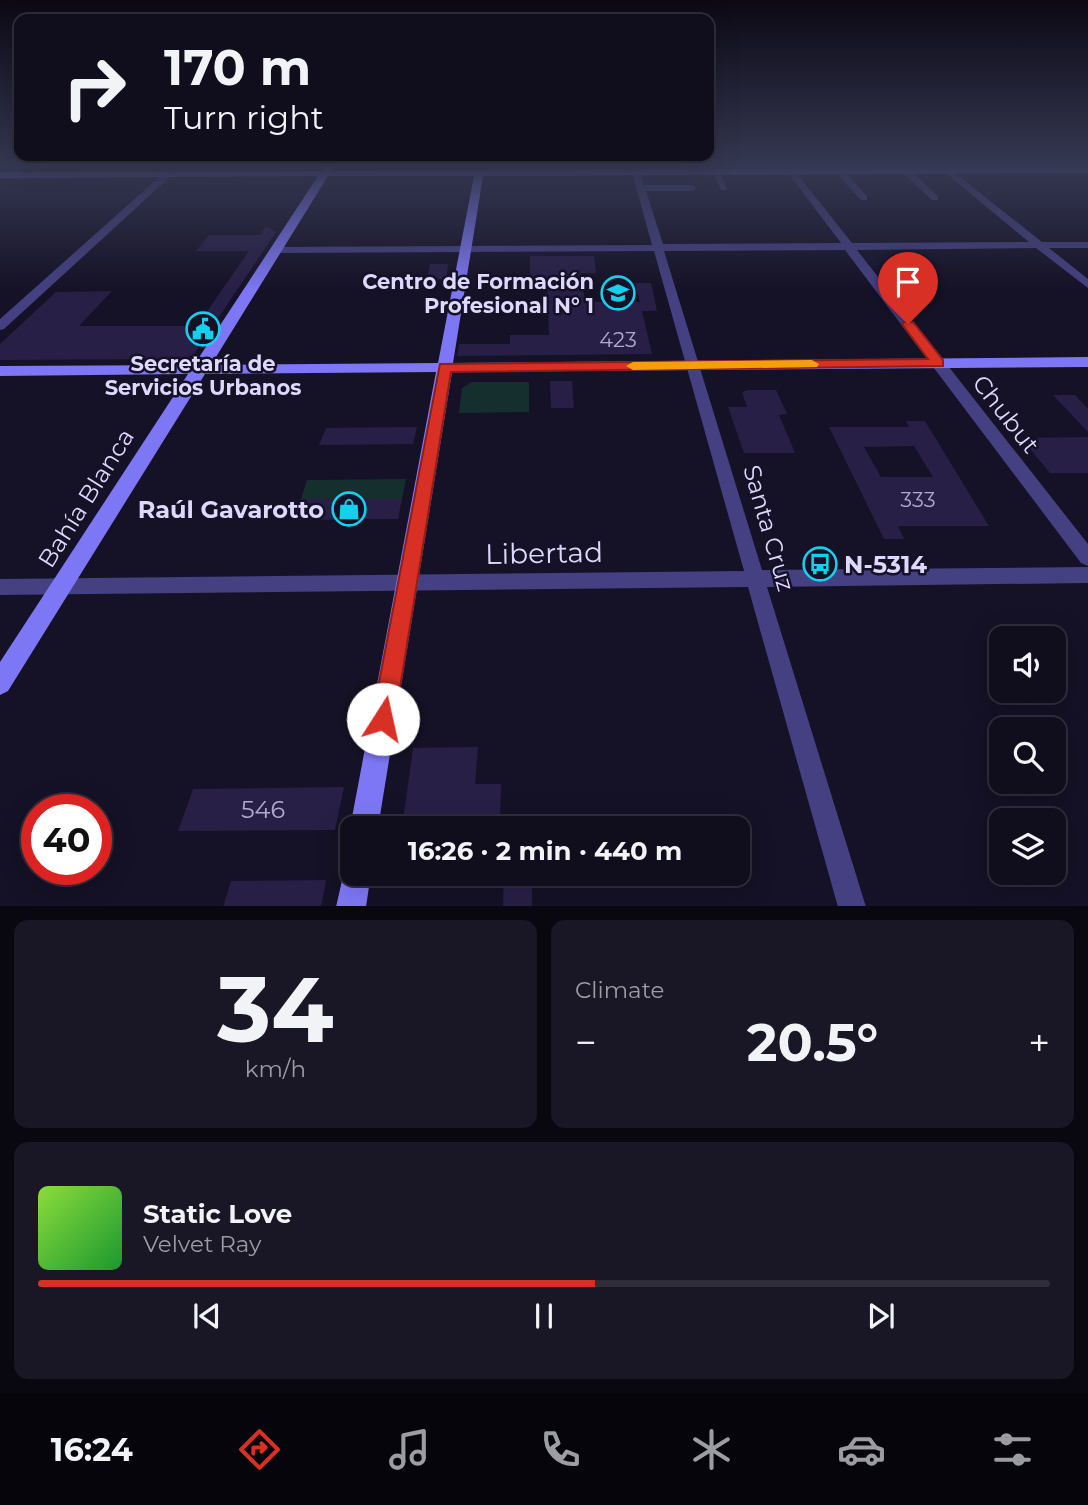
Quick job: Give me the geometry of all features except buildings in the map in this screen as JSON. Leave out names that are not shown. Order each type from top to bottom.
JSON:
[{"type":"street","points":[[0,326],[129,207]]},
{"type":"street","name":"Bahía Blanca","points":[[0,682],[302,207]]},
{"type":"street","points":[[366,816],[473,207]]},
{"type":"street","name":"Santa Cruz","points":[[647,207],[852,906]]},
{"type":"street","name":"Chubut","points":[[819,207],[1088,558]]},
{"type":"street","points":[[992,207],[1088,285]]},
{"type":"street","points":[[275,250],[1088,245]]},
{"type":"street","points":[[0,371],[1088,362]]},
{"type":"street","name":"Libertad","points":[[0,587],[1088,575]]},
{"type":"street","points":[[351,906],[354,886]]},
{"type":"green space","points":[[472,382],[529,382],[529,412],[459,413],[462,388]]},
{"type":"green space","points":[[406,479],[402,499],[301,499],[307,480]]},
{"type":"slow traffic","points":[[633,366],[812,364]]},
{"type":"place","name":"Centro de Formación Profesional N° 1","points":[[618,293]]},
{"type":"place","name":"Secretaría de Servicios Urbanos","points":[[203,329]]},
{"type":"place","name":"Raúl Gavarotto","points":[[349,509]]},
{"type":"place","name":"N-5314","points":[[820,564]]},
{"type":"route","points":[[383,719],[445,367],[938,363],[908,324]]}]
